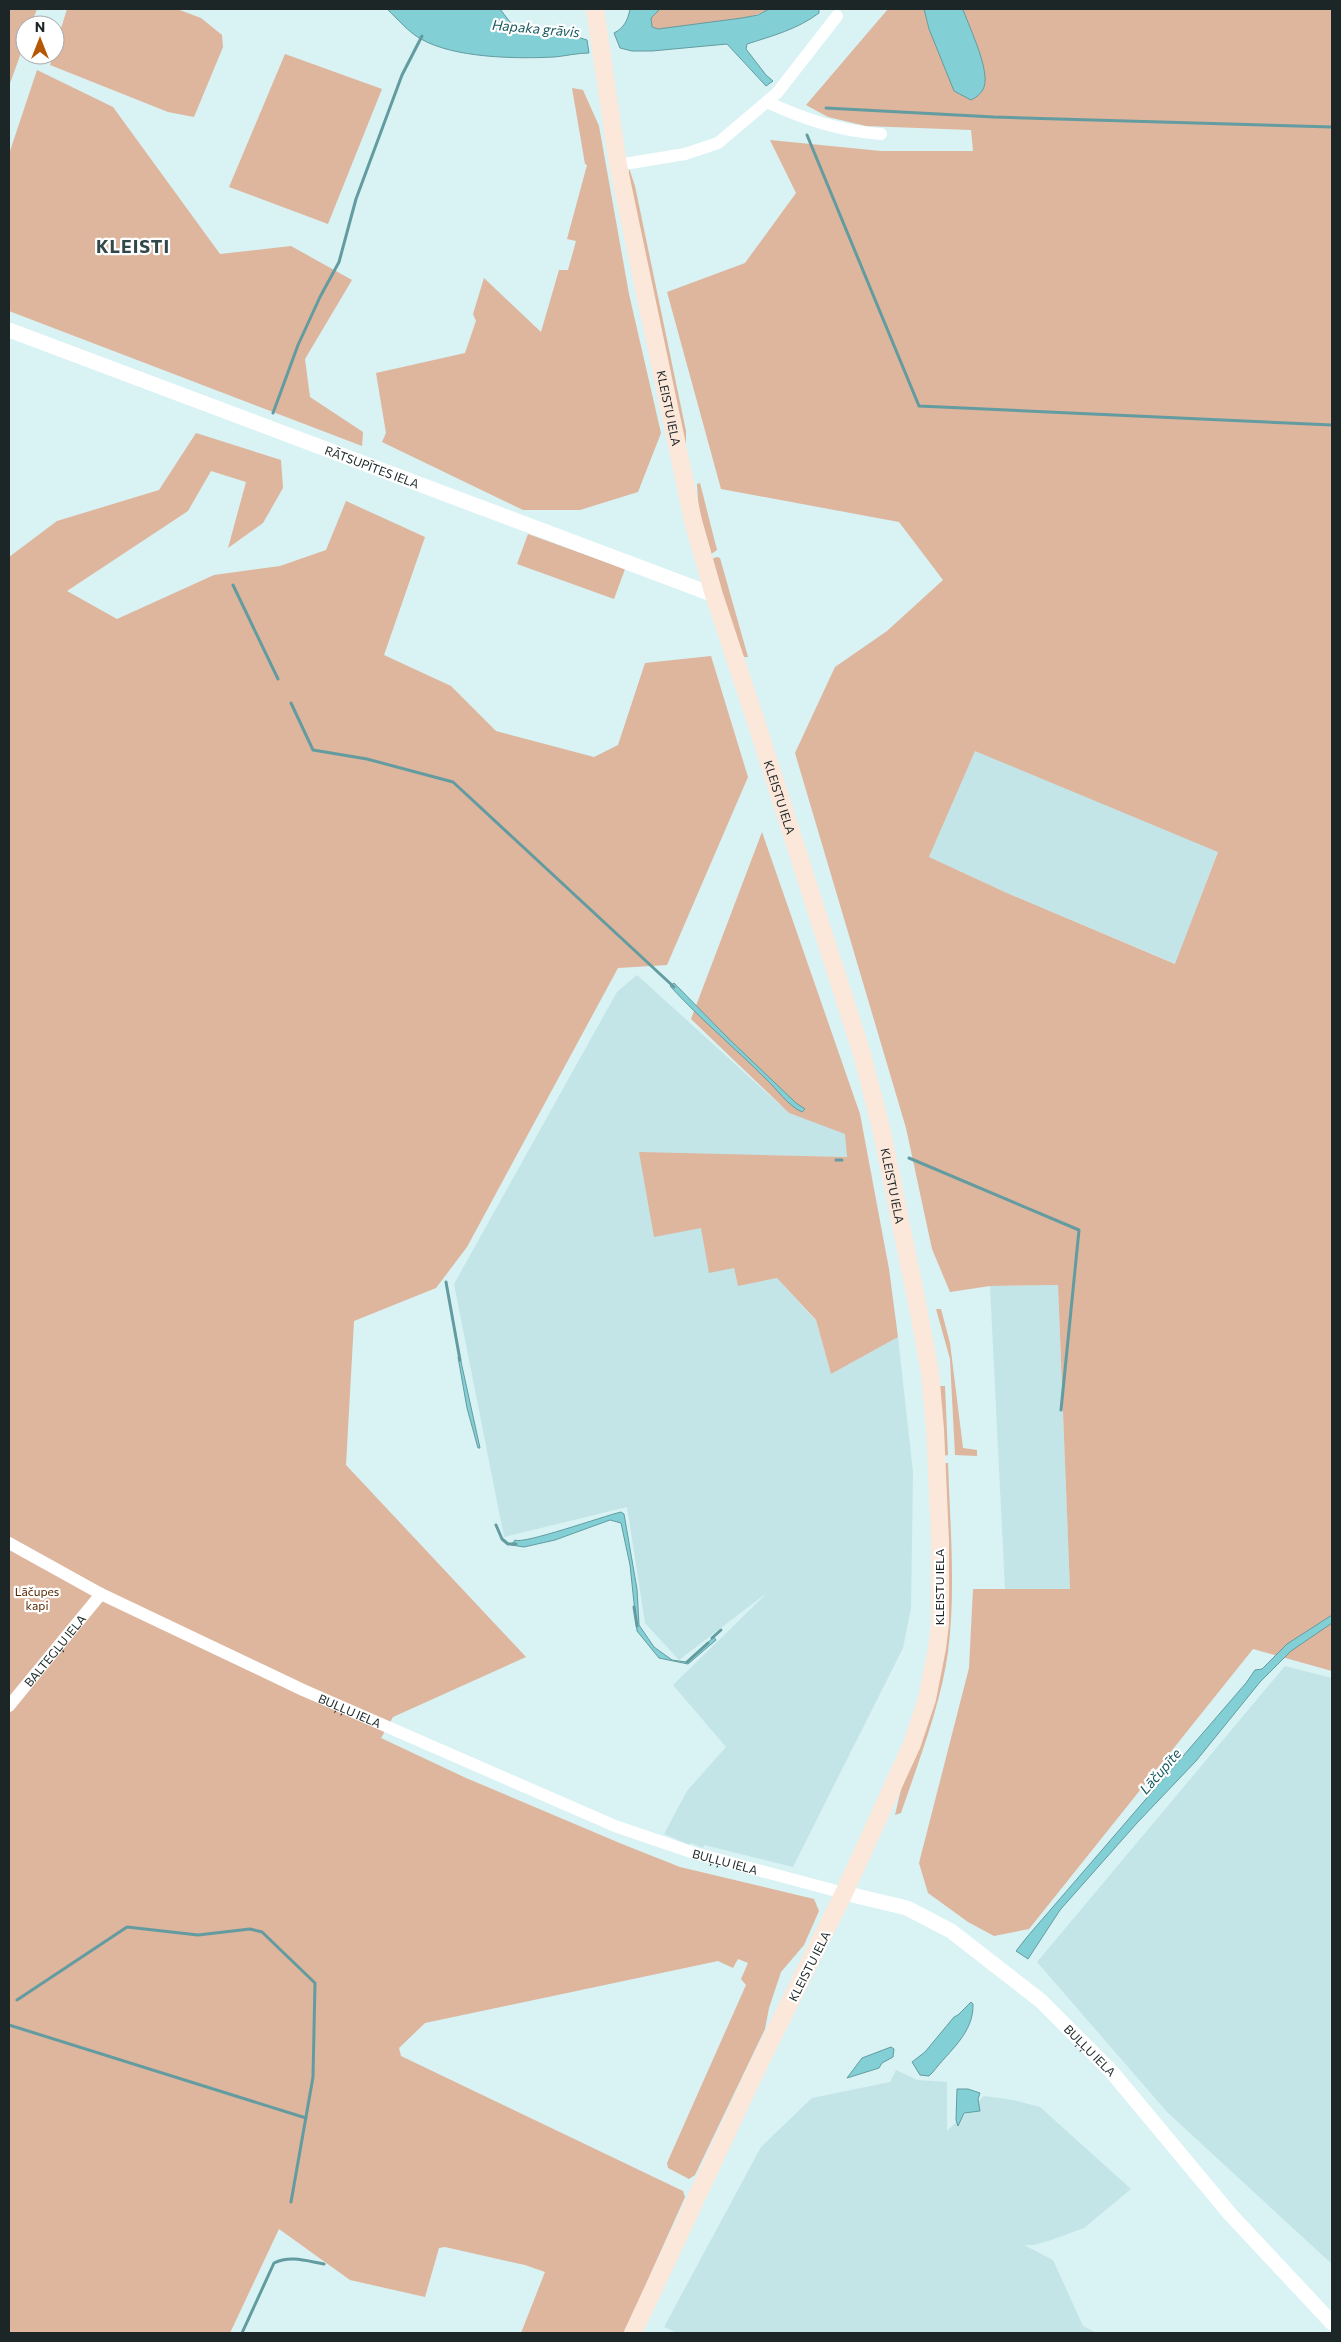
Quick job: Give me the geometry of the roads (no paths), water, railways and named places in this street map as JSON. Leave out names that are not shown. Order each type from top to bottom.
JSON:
[{"type":"main road","name":"KLEISTU IELA","points":[[595,9],[618,165],[692,521],[714,596],[862,1054],[886,1151],[930,1372],[935,1430],[940,1542],[940,1624],[934,1672],[912,1744],[844,1893],[758,2066],[633,2333]]},
{"type":"street","points":[[618,165],[684,154],[718,143],[777,93],[837,16]]},
{"type":"street","points":[[766,102],[803,118],[834,128],[881,134]]},
{"type":"street","name":"RĀTSUPĪTES IELA","points":[[9,330],[714,596]]},
{"type":"street","name":"RĀTSUPĪTES IELA","points":[[9,340],[30,338]]},
{"type":"street","name":"BUĻĻU IELA","points":[[9,1544],[100,1594],[303,1690],[615,1826],[694,1853],[907,1908],[952,1931],[1041,2001],[1111,2071],[1230,2214],[1332,2322]]},
{"type":"street","name":"BALTEGĻU IELA","points":[[9,1706],[100,1594]]},
{"type":"water","points":[[387,9],[500,9],[510,22],[525,29],[535,30],[545,35],[574,36],[587,40],[589,53],[522,58],[468,54],[450,50],[421,39],[407,29]]},
{"type":"water","points":[[630,9],[660,9],[651,18],[652,27],[658,29],[742,18],[758,15],[769,9],[819,9],[819,13],[794,28],[747,44],[746,49],[773,81],[766,86],[727,44],[652,51],[632,51],[620,48],[614,33],[625,23]]},
{"type":"water","points":[[924,9],[962,9],[964,12],[982,60],[985,80],[982,91],[971,100],[954,91],[929,29]]},
{"type":"water","points":[[674,983],[729,1039],[796,1103],[805,1109],[802,1112],[787,1101],[681,998],[670,986]]},
{"type":"water","points":[[458,1357],[460,1357],[480,1448],[478,1448],[467,1408]]},
{"type":"water","points":[[621,1512],[624,1514],[637,1589],[639,1625],[654,1647],[672,1660],[686,1662],[714,1637],[716,1640],[688,1664],[659,1658],[637,1631],[630,1565],[621,1523],[610,1520],[555,1540],[524,1547],[511,1545],[515,1540],[532,1538]]},
{"type":"water","name":"Lāčupīte","points":[[1332,1615],[1332,1623],[1291,1651],[1260,1682],[1196,1761],[1137,1823],[1060,1910],[1028,1959],[1016,1951],[1246,1683],[1255,1670],[1262,1669],[1287,1644]]},
{"type":"water","points":[[971,2002],[973,2004],[972,2014],[965,2033],[929,2076],[920,2075],[912,2062],[925,2052],[954,2017]]},
{"type":"water","points":[[891,2047],[894,2049],[893,2057],[882,2063],[879,2068],[847,2078],[862,2058]]},
{"type":"water","points":[[957,2089],[968,2089],[980,2093],[978,2099],[980,2111],[964,2113],[958,2126],[956,2120]]},
{"type":"waterway","points":[[273,413],[298,345],[320,297],[339,262],[356,199],[402,75],[422,36]]},
{"type":"waterway","points":[[826,108],[994,117],[1332,127]]},
{"type":"waterway","points":[[807,135],[919,406],[1332,425]]},
{"type":"waterway","points":[[233,585],[278,679]]},
{"type":"waterway","points":[[291,703],[313,750],[367,759],[453,782],[674,987]]},
{"type":"waterway","points":[[909,1158],[1079,1230],[1061,1410]]},
{"type":"waterway","points":[[836,1160],[842,1160]]},
{"type":"waterway","points":[[446,1282],[460,1360]]},
{"type":"waterway","points":[[496,1525],[502,1539],[508,1544],[516,1544]]},
{"type":"waterway","points":[[634,1607],[637,1626]]},
{"type":"waterway","points":[[712,1638],[721,1630]]},
{"type":"waterway","points":[[687,1662],[708,1643]]},
{"type":"waterway","points":[[17,2000],[127,1927],[198,1935],[250,1929],[262,1932],[315,1983],[313,2077],[291,2202]]},
{"type":"waterway","points":[[9,2025],[306,2118]]},
{"type":"waterway","points":[[242,2333],[274,2263],[292,2259],[324,2264]]},
{"type":"district","name":"KLEISTI","points":[[133,246]]},
{"type":"water label","name":"Hapaka grāvis","points":[[536,28]]},
{"type":"park label","name":"Lāčupes kapi","points":[[37,1598]]}]
